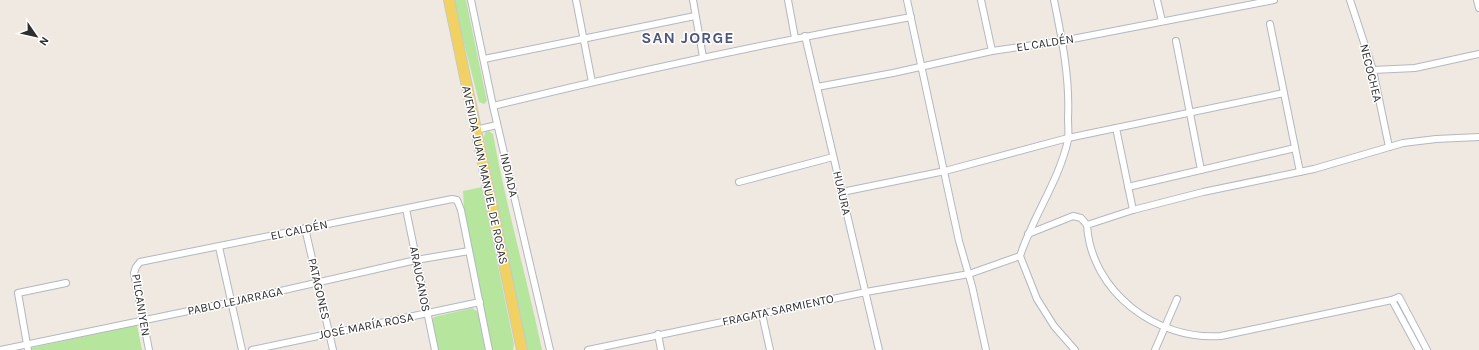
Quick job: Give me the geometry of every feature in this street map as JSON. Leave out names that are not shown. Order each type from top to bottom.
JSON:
[{"type":"main road","name":"AVENIDA JUAN MANUEL DE ROSAS","points":[[449,0],[522,350]]},
{"type":"street","name":"INDIADA","points":[[471,0],[493,106],[550,350]]},
{"type":"street","points":[[576,0],[592,82]]},
{"type":"street","points":[[693,0],[702,57]]},
{"type":"street","points":[[795,0],[788,1],[795,38]]},
{"type":"street","points":[[907,0],[920,66],[945,171],[959,241],[969,274],[986,350]]},
{"type":"street","points":[[981,0],[992,50]]},
{"type":"street","points":[[1054,0],[1062,40],[1068,95],[1068,138],[1045,200],[1028,234],[1020,256],[1037,299],[1054,326],[1075,350]]},
{"type":"street","points":[[1157,0],[1162,21]]},
{"type":"street","name":"EL CALDÉN","points":[[817,88],[992,50],[1062,40],[1250,2],[1274,0]]},
{"type":"street","name":"NECOCHEA","points":[[1350,0],[1373,70],[1390,147]]},
{"type":"street","points":[[1477,0],[1479,8]]},
{"type":"street","points":[[484,59],[695,16]]},
{"type":"street","points":[[493,106],[702,57],[805,36],[911,17]]},
{"type":"street","points":[[1270,24],[1300,172]]},
{"type":"street","name":"HUAURA","points":[[805,36],[879,350]]},
{"type":"street","points":[[1176,41],[1201,170]]},
{"type":"street","points":[[1373,70],[1415,68],[1479,54]]},
{"type":"street","points":[[842,192],[945,171],[1068,138],[1284,93]]},
{"type":"street","points":[[476,130],[498,125]]},
{"type":"street","points":[[1116,128],[1133,210]]},
{"type":"street","points":[[1087,225],[1133,210],[1203,192],[1300,172],[1390,147],[1436,139],[1479,137]]},
{"type":"street","points":[[1128,187],[1295,148]]},
{"type":"street","points":[[739,182],[833,157]]},
{"type":"street","name":"EL CALDÉN","points":[[140,262],[452,199],[457,200],[461,210],[470,251]]},
{"type":"street","name":"ARAUCANOS","points":[[406,209],[434,350]]},
{"type":"street","points":[[1028,234],[1073,216],[1081,218],[1087,225],[1094,256],[1102,274],[1120,298],[1142,315],[1164,328],[1190,336],[1221,336],[1392,300],[1399,297],[1427,350]]},
{"type":"street","name":"PATAGONES","points":[[305,228],[333,350]]},
{"type":"street","points":[[219,247],[242,350]]},
{"type":"street","points":[[470,251],[488,350]]},
{"type":"street","name":"PABLO LEJARRAGA","points":[[0,350],[28,347],[143,319],[232,302],[416,260],[470,251]]},
{"type":"street","name":"FRAGATA SARMIENTO","points":[[588,350],[658,334],[866,292],[969,274],[1020,256]]},
{"type":"street","name":"PILCANIYEN","points":[[140,262],[136,267],[134,274],[149,350]]},
{"type":"street","points":[[28,347],[18,293],[66,283]]},
{"type":"street","points":[[1155,350],[1177,299]]},
{"type":"street","points":[[1392,300],[1419,350]]},
{"type":"street","name":"JOSÉ MARÍA ROSA","points":[[252,350],[480,302]]},
{"type":"street","points":[[762,314],[770,350]]},
{"type":"street","points":[[658,334],[662,350]]},
{"type":"green space","points":[[453,0],[466,0],[487,101],[484,104],[479,102]]},
{"type":"green space","points":[[489,131],[493,134],[504,188],[542,350],[528,350],[526,347],[484,138],[485,132]]},
{"type":"green space","points":[[482,187],[514,344],[513,350],[492,350],[464,208],[463,191]]},
{"type":"green space","points":[[472,308],[478,312],[485,350],[438,350],[431,321],[434,317]]},
{"type":"green space","points":[[137,325],[142,350],[31,350],[31,348]]},
{"type":"district","name":"SAN JORGE","points":[[688,37]]}]
